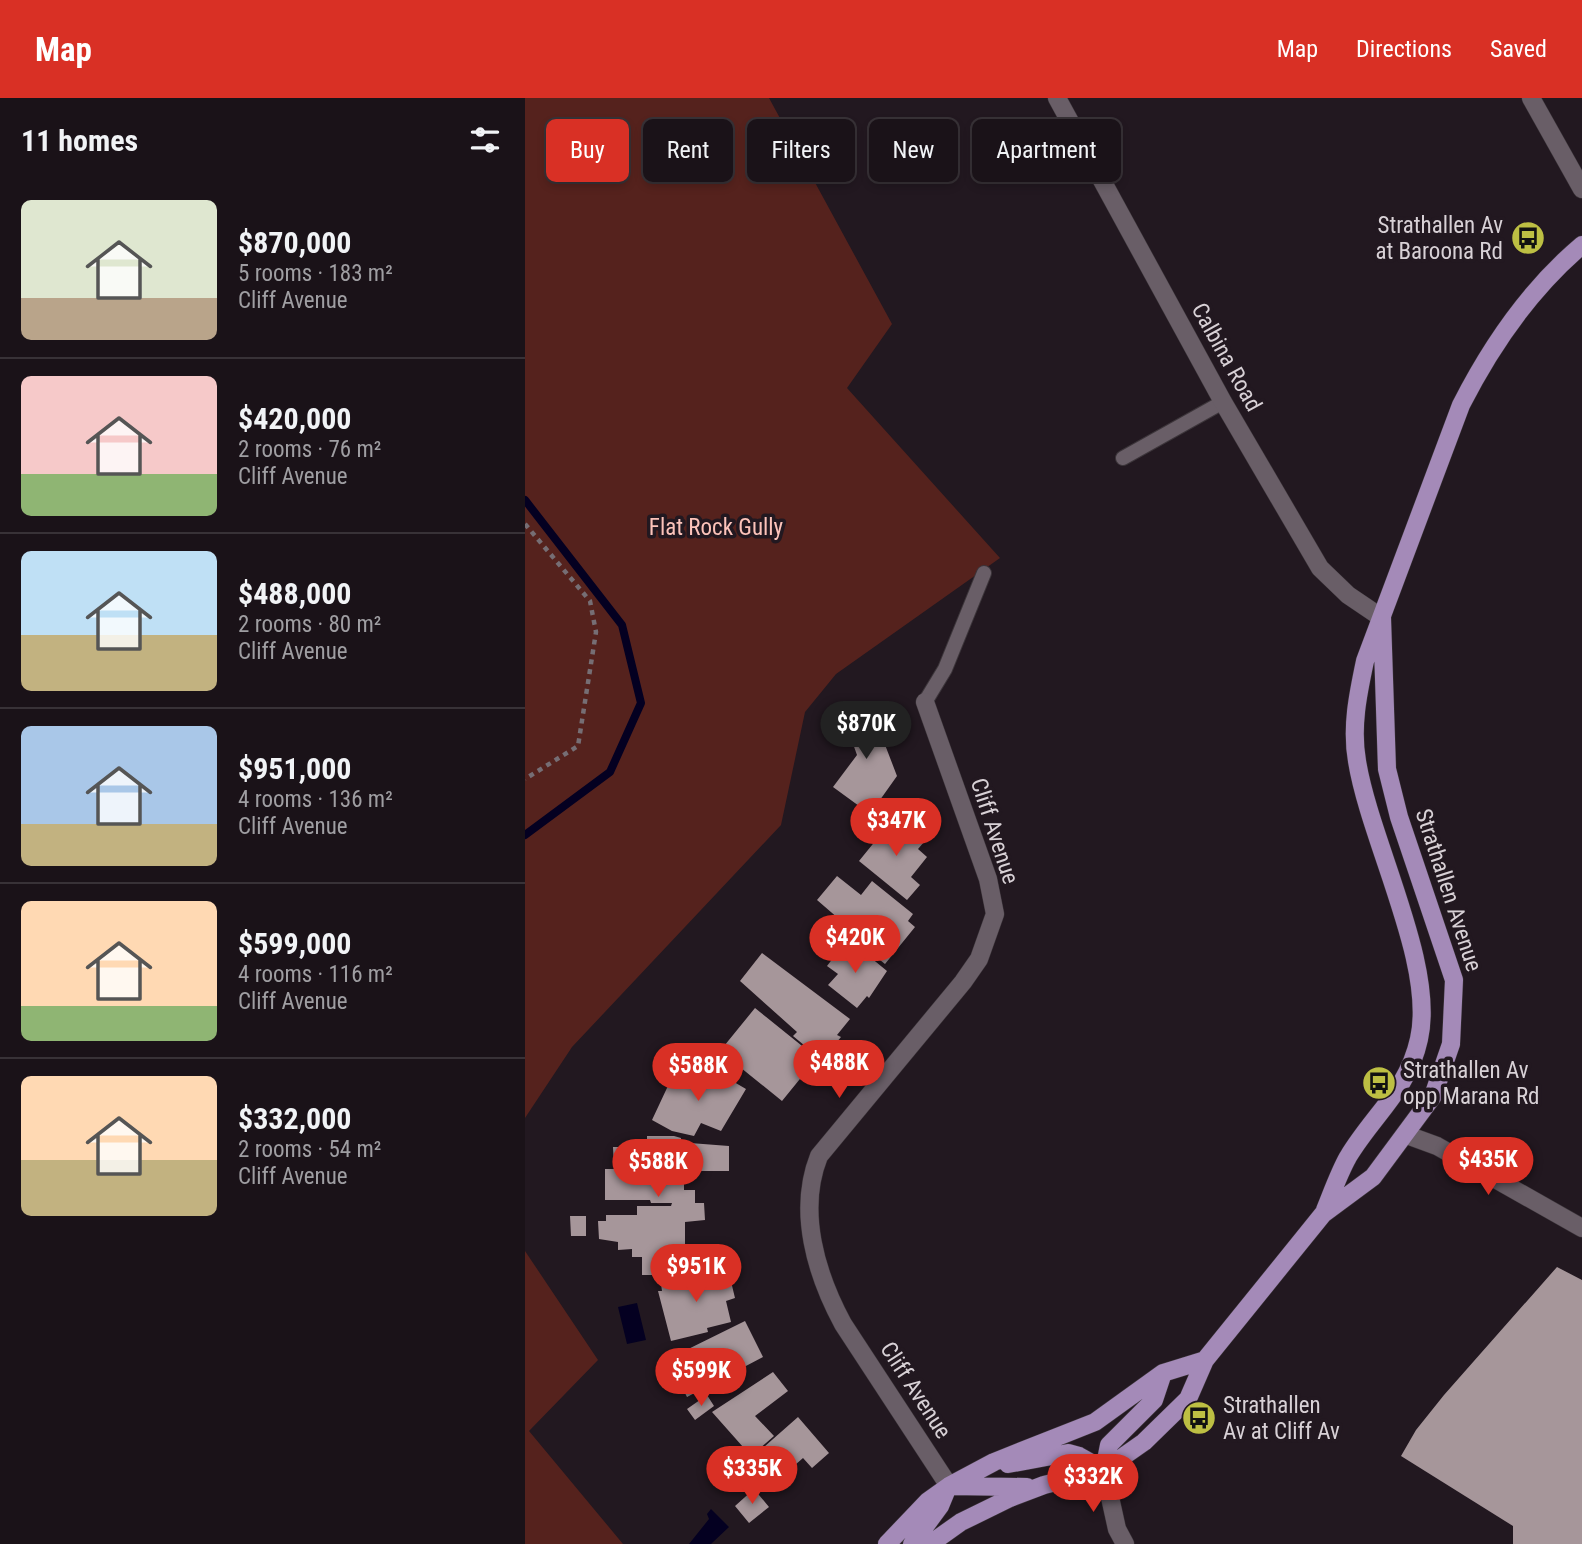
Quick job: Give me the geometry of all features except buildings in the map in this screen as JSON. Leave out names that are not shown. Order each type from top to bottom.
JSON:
[{"type":"main road","name":"Strathallen Avenue","points":[[930,1544],[961,1522],[1044,1485],[1104,1470],[1144,1442],[1188,1399],[1205,1360],[1323,1214],[1349,1157],[1408,1075],[1419,1038],[1422,1005],[1419,974],[1370,819],[1356,751],[1357,701],[1365,661],[1461,405],[1481,367],[1544,280],[1582,245]]},
{"type":"main road","name":"Strathallen Avenue","points":[[1323,1214],[1373,1177],[1407,1135],[1433,1096],[1451,1044],[1454,980],[1399,817],[1387,769],[1382,618]]},
{"type":"main road","points":[[887,1544],[928,1501],[949,1486],[995,1462],[1095,1422],[1163,1373],[1205,1360]]},
{"type":"main road","points":[[995,1462],[1012,1465],[1068,1453],[1104,1470],[1109,1445],[1154,1400],[1163,1373]]},
{"type":"main road","points":[[949,1486],[1008,1488],[1044,1485]]},
{"type":"main road","points":[[912,1544],[940,1506],[949,1486]]},
{"type":"street","name":"Calbina Road","points":[[1057,98],[1223,402],[1320,568],[1348,595],[1382,618]]},
{"type":"street","points":[[1531,98],[1582,189]]},
{"type":"street","name":"Cliff Avenue","points":[[925,702],[988,879],[995,915],[979,959],[963,982],[820,1156],[812,1173],[812,1239],[828,1296],[843,1324],[949,1486]]},
{"type":"street","points":[[1407,1135],[1437,1146],[1582,1228]]},
{"type":"street","points":[[1104,1470],[1117,1529],[1125,1544]]},
{"type":"lane","points":[[1122,458],[1223,402]]},
{"type":"lane","name":"Cliff Avenue","points":[[925,702],[944,669],[984,573]]},
{"type":"path","points":[[525,524],[590,601],[596,632],[578,746],[525,779]]},
{"type":"green space","name":"Flat Rock Gully","points":[[525,98],[769,98],[780,119],[747,119],[747,182],[815,182],[892,324],[847,388],[1000,558],[836,674],[805,712],[781,825],[572,1047],[525,1118]]},
{"type":"green space","points":[[525,1251],[598,1360],[529,1431],[623,1544],[525,1544]]},
{"type":"water","points":[[637,1303],[646,1340],[627,1344],[618,1307]]},
{"type":"water","points":[[711,1509],[729,1527],[711,1544],[689,1544],[709,1519],[707,1514]]},
{"type":"waterway","points":[[525,500],[622,625],[641,703],[610,772],[525,835]]},
{"type":"place","name":"Strathallen Av at Baroona Rd","points":[[1528,238]]},
{"type":"place","name":"Strathallen Av opp Marana Rd","points":[[1379,1083]]},
{"type":"place","name":"Strathallen Av at Cliff Av","points":[[1199,1418]]}]
